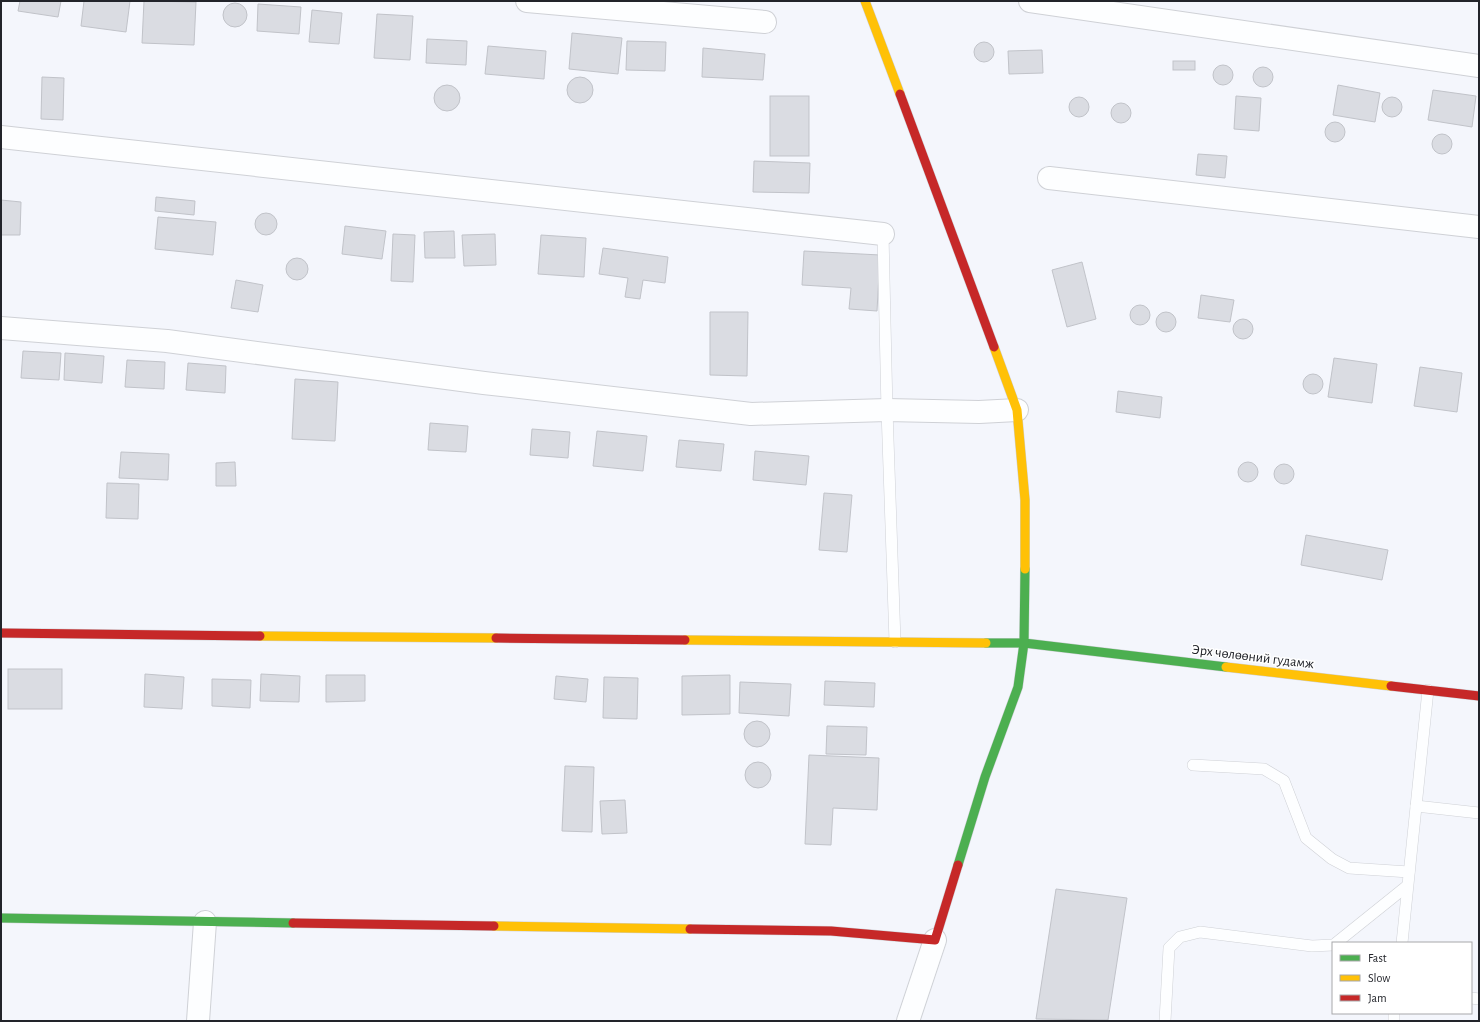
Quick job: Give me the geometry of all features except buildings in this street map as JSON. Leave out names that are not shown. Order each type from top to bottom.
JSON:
[{"type":"street","points":[[527,1],[765,22]]},
{"type":"street","points":[[865,1],[966,268],[1017,410],[1025,500],[1024,643],[1018,687],[985,777],[935,940],[908,1021]]},
{"type":"street","points":[[1030,1],[1479,66]]},
{"type":"street","points":[[1,137],[884,234]]},
{"type":"street","points":[[1049,178],[1479,227]]},
{"type":"street","points":[[1,328],[167,341],[484,383],[751,414],[887,410],[979,412],[1017,410]]},
{"type":"street","name":"Эрх чөлөөний гудамж","points":[[1,633],[1024,643],[1479,696]]},
{"type":"street","points":[[1,918],[831,930],[935,940]]},
{"type":"street","points":[[198,1021],[205,922]]},
{"type":"lane","points":[[884,234],[887,410],[895,642]]},
{"type":"lane","points":[[1402,942],[1428,690]]},
{"type":"lane","points":[[1193,765],[1264,769],[1284,781],[1306,838],[1332,859],[1349,868],[1409,872]]},
{"type":"lane","points":[[1416,806],[1479,813]]},
{"type":"lane","points":[[1337,942],[1408,886]]},
{"type":"lane","points":[[1165,1021],[1169,948],[1180,937],[1200,932],[1312,946],[1332,945]]},
{"type":"traffic: fast","points":[[958,865],[985,777],[1018,687],[1024,643],[1025,569]]},
{"type":"traffic: fast","points":[[986,643],[1024,643],[1226,667]]},
{"type":"traffic: fast","points":[[1,918],[293,923]]},
{"type":"traffic: slow","points":[[865,1],[900,94]]},
{"type":"traffic: slow","points":[[994,347],[1017,410],[1025,500],[1025,569]]},
{"type":"traffic: slow","points":[[260,636],[496,638]]},
{"type":"traffic: slow","points":[[685,640],[986,643]]},
{"type":"traffic: slow","points":[[1226,667],[1391,686]]},
{"type":"traffic: slow","points":[[494,926],[690,929]]},
{"type":"traffic: jam","points":[[900,94],[994,347]]},
{"type":"traffic: jam","points":[[1,633],[260,636]]},
{"type":"traffic: jam","points":[[496,638],[685,640]]},
{"type":"traffic: jam","points":[[1391,686],[1479,696]]},
{"type":"traffic: jam","points":[[690,929],[831,931],[935,940],[958,865]]},
{"type":"traffic: jam","points":[[293,923],[494,926]]}]
